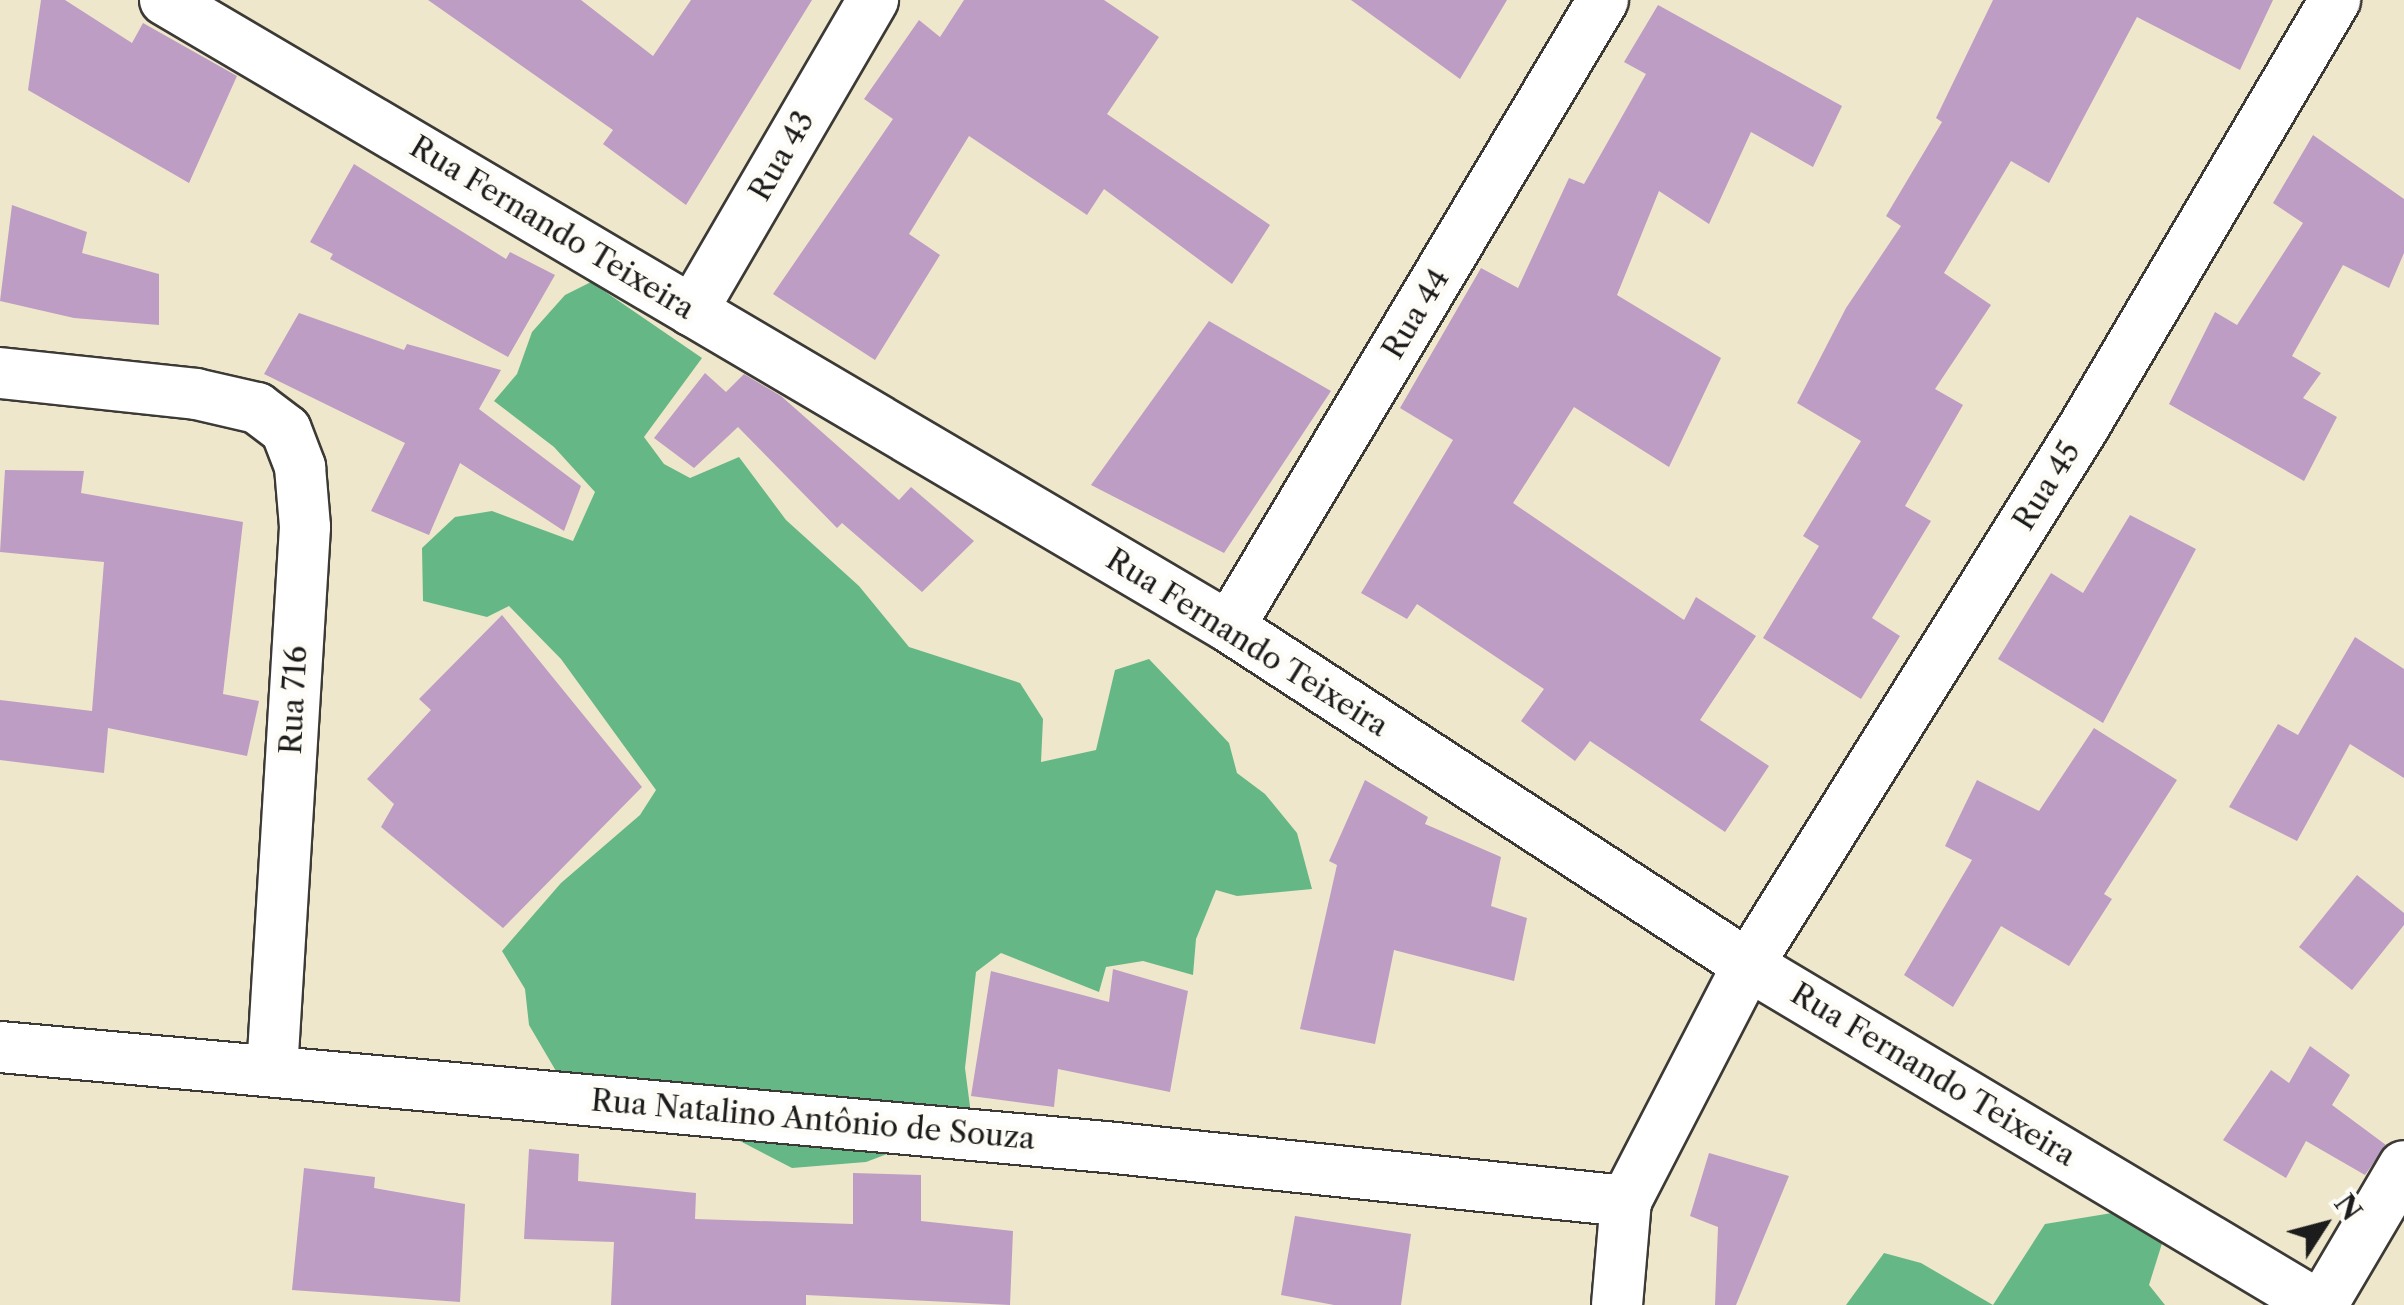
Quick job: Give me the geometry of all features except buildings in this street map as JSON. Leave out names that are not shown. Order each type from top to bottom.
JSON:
[{"type":"street","name":"Rua Fernando Teixeira","points":[[165,0],[1228,627],[1748,965],[2320,1305]]},
{"type":"street","name":"Rua 43","points":[[692,311],[873,0]]},
{"type":"street","name":"Rua 44","points":[[1228,627],[1603,0]]},
{"type":"street","name":"Rua 45","points":[[1626,1201],[1748,965],[2083,428],[2335,0]]},
{"type":"street","name":"Rua 716","points":[[0,373],[196,394],[257,408],[286,430],[300,467],[305,527],[272,1071]]},
{"type":"street","name":"Rua Natalino Antônio de Souza","points":[[0,1048],[1626,1201]]},
{"type":"street","points":[[2320,1305],[2404,1166]]},
{"type":"street","points":[[1617,1305],[1626,1201]]},
{"type":"green space","points":[[591,282],[702,358],[644,437],[664,464],[690,478],[739,457],[786,520],[859,586],[909,647],[1020,683],[1043,719],[1041,762],[1096,750],[1115,670],[1149,659],[1229,743],[1237,773],[1265,794],[1297,833],[1312,889],[1237,896],[1216,890],[1196,939],[1193,975],[1143,961],[1106,967],[1099,992],[1001,953],[976,972],[965,1068],[972,1122],[866,1162],[792,1168],[713,1127],[563,1083],[529,1025],[525,989],[502,951],[561,883],[640,815],[656,790],[561,659],[509,606],[487,617],[423,601],[422,548],[455,517],[492,511],[573,541],[595,492],[554,447],[494,401],[517,374],[532,332],[565,295]]},
{"type":"green space","points":[[2112,1213],[2164,1237],[2149,1285],[2165,1305],[1993,1305],[2045,1224]]},
{"type":"green space","points":[[1884,1253],[1921,1263],[1993,1305],[1846,1305]]}]
